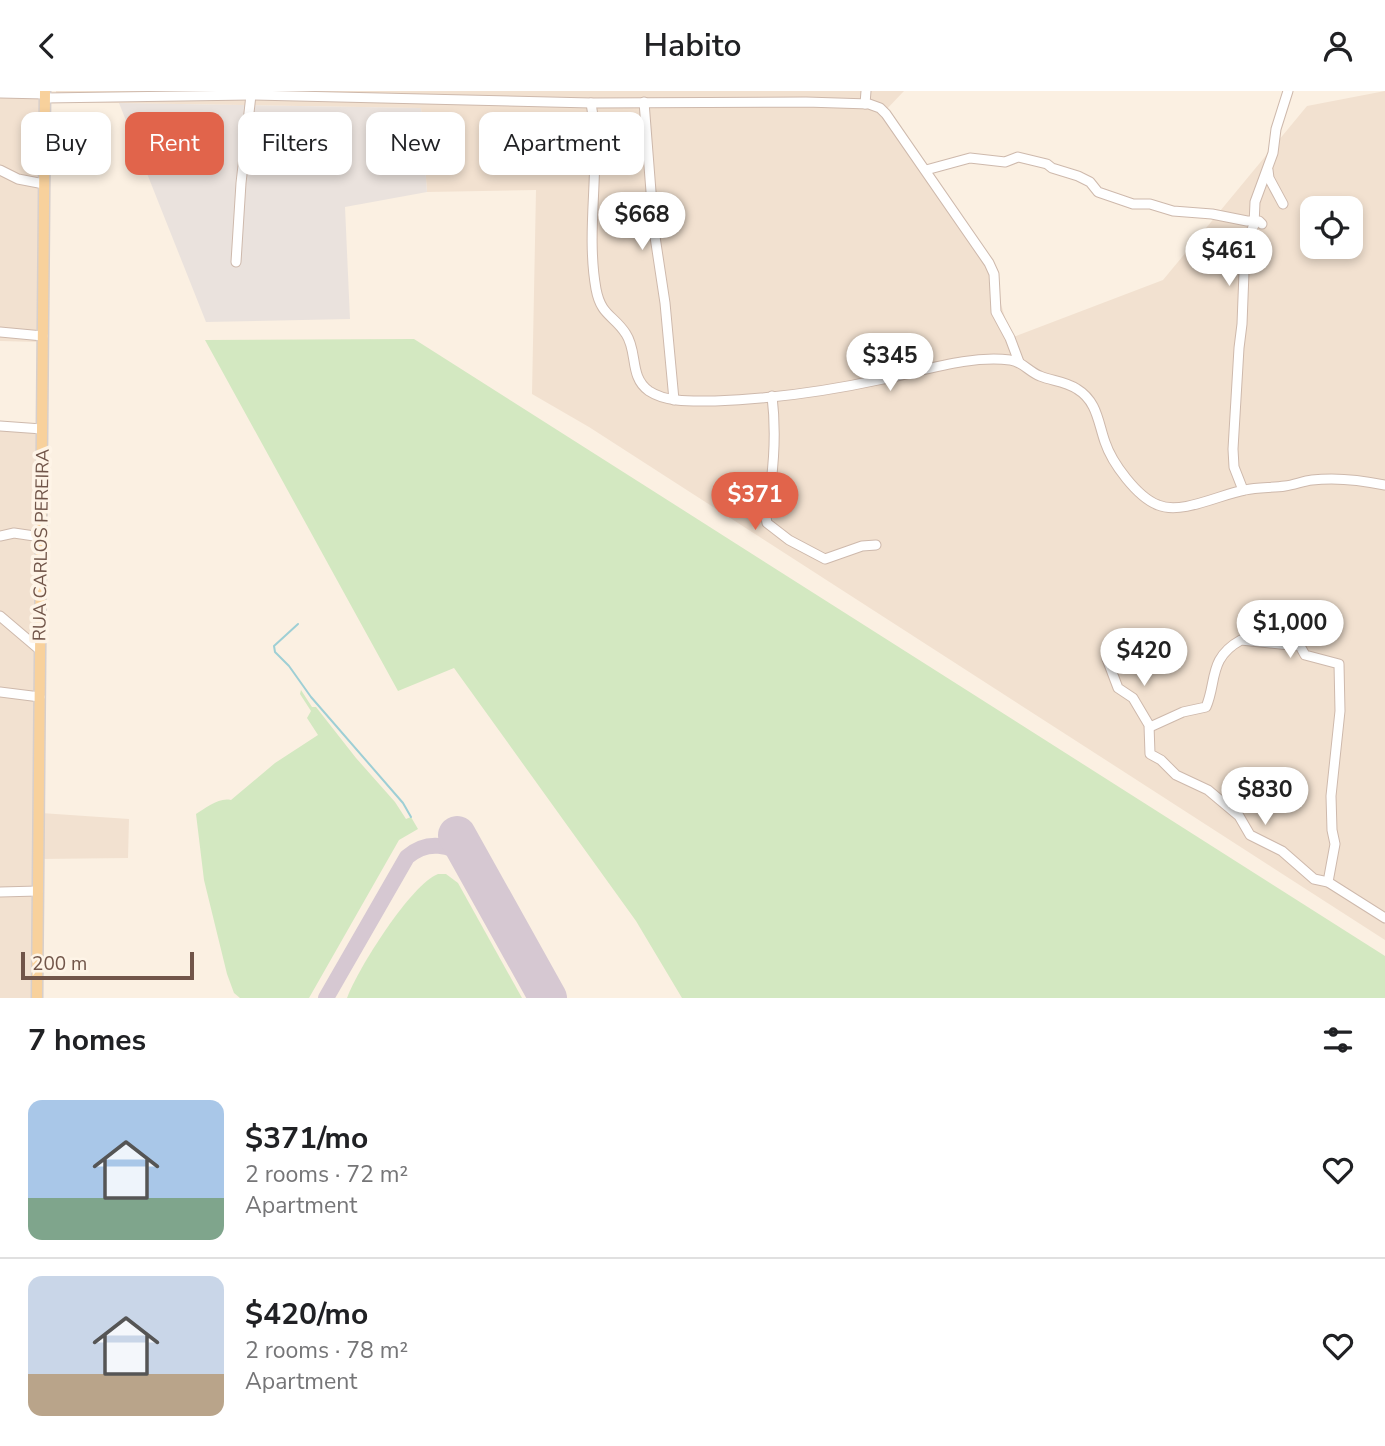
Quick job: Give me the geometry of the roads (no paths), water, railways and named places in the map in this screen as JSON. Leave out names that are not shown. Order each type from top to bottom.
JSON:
[{"type":"main road","name":"RUA CARLOS PEREIRA","points":[[37,998],[45,94]]},
{"type":"street","points":[[826,91],[829,103]]},
{"type":"street","points":[[865,104],[866,91]]},
{"type":"street","points":[[1243,490],[1234,467],[1233,450],[1242,324],[1244,272],[1241,251],[1259,222],[1255,202],[1274,148],[1276,129],[1288,91]]},
{"type":"street","points":[[0,93],[414,95],[591,103],[644,102],[675,96],[875,105],[886,114],[989,263],[994,274],[996,312],[1019,362]]},
{"type":"street","points":[[236,262],[251,95]]},
{"type":"street","points":[[644,102],[654,230],[665,303],[674,400]]},
{"type":"street","points":[[591,103],[596,142],[593,246],[596,287],[600,305],[626,333],[634,365],[649,391],[674,400],[749,400],[880,380],[945,365],[993,359],[1019,362],[1039,376],[1079,389],[1101,421],[1104,440],[1118,468],[1138,492],[1154,504],[1172,508],[1243,490],[1339,478],[1385,485]]},
{"type":"street","points":[[926,170],[970,158],[1006,162],[1018,157],[1078,176],[1098,192],[1133,204],[1150,204],[1173,211],[1259,222]]},
{"type":"street","points":[[1268,168],[1269,178],[1283,204]]},
{"type":"street","points":[[0,170],[18,179],[44,184]]},
{"type":"street","points":[[0,332],[43,336]]},
{"type":"street","points":[[772,396],[775,424],[774,471],[767,523],[789,540],[825,559],[862,546],[876,545]]},
{"type":"street","points":[[0,426],[42,429]]},
{"type":"street","points":[[0,536],[14,533],[41,537]]},
{"type":"street","points":[[0,616],[40,650]]},
{"type":"street","points":[[1150,727],[1183,712],[1208,705],[1214,670],[1241,640],[1300,646],[1304,655],[1338,662],[1341,692],[1331,796],[1335,845],[1328,882]]},
{"type":"street","points":[[1107,659],[1118,688],[1133,698],[1150,727],[1150,754],[1160,759],[1174,774],[1194,782],[1216,796],[1239,816],[1250,835],[1282,851],[1314,879],[1328,882],[1385,918]]},
{"type":"street","points":[[0,692],[40,698]]},
{"type":"street","points":[[0,892],[38,891]]},
{"type":"waterway","points":[[298,624],[274,646],[275,652],[403,803],[411,817]]}]
